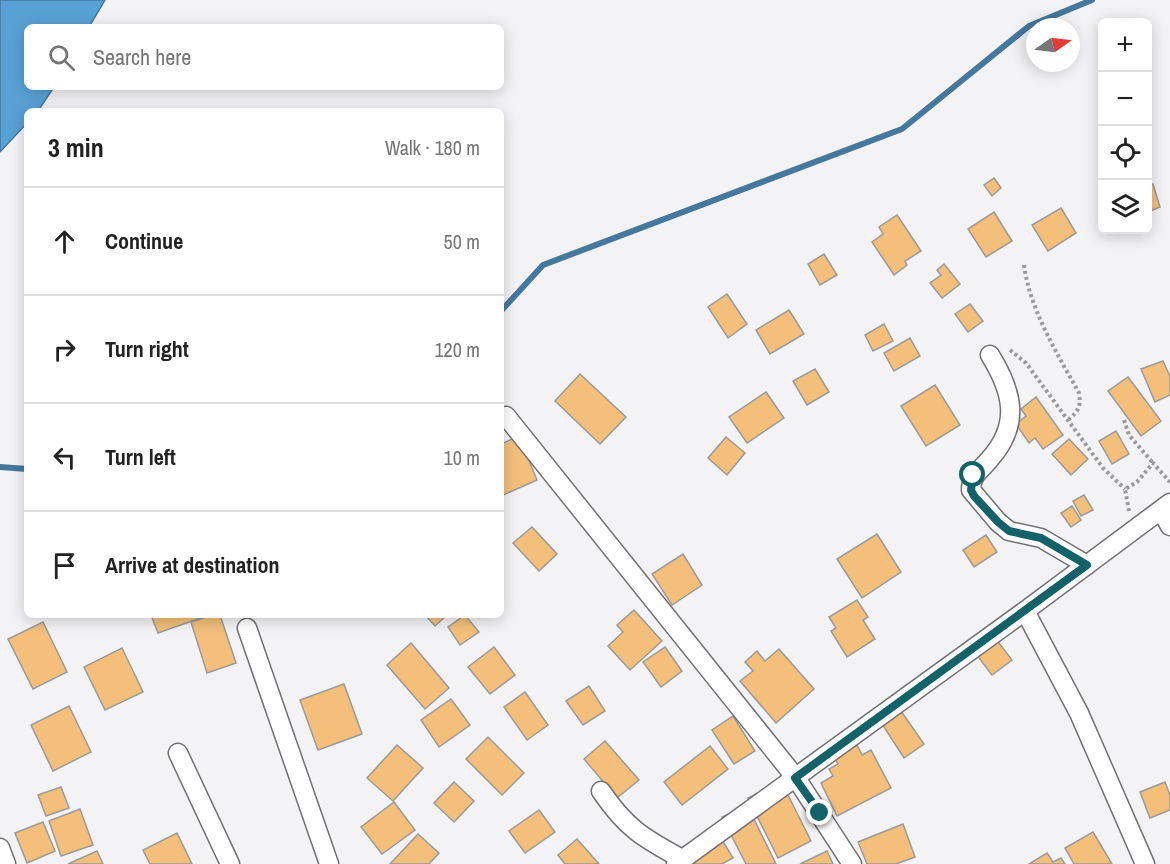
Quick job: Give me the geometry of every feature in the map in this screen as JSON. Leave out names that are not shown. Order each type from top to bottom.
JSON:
[{"type":"street","points":[[990,355],[1002,374],[1010,396],[1009,426],[1001,446],[973,475],[971,490],[998,522],[1009,531],[1041,538],[1087,565]]},
{"type":"street","points":[[506,416],[795,778],[852,864]]},
{"type":"street","points":[[600,791],[626,825],[679,861],[1166,506],[1170,526]]},
{"type":"street","points":[[1025,611],[1079,712],[1145,864]]},
{"type":"street","points":[[247,628],[329,864]]},
{"type":"street","points":[[178,753],[230,864]]},
{"type":"street","points":[[0,848],[6,864]]},
{"type":"path","points":[[1024,265],[1026,279],[1042,323],[1079,393],[1081,403],[1077,412],[1069,419]]},
{"type":"path","points":[[990,355],[997,346],[1004,345],[1026,363],[1103,468],[1125,489],[1132,532]]},
{"type":"path","points":[[1124,420],[1129,435],[1170,482]]},
{"type":"path","points":[[1125,489],[1137,482],[1153,463]]},
{"type":"water","points":[[0,0],[105,0],[91,24],[24,24],[24,90],[52,90],[40,108],[24,108],[24,126],[0,152]]},
{"type":"building","points":[[994,178],[1001,188],[992,196],[984,185]]},
{"type":"building","points":[[1152,184],[1160,207],[1152,210]]},
{"type":"building","points":[[1061,208],[1076,233],[1048,251],[1032,225]]},
{"type":"building","points":[[994,212],[1012,241],[986,257],[968,229]]},
{"type":"building","points":[[897,215],[921,251],[905,261],[907,265],[894,275],[872,242],[883,234],[879,227]]},
{"type":"building","points":[[824,254],[837,275],[820,285],[808,264]]},
{"type":"building","points":[[944,264],[960,284],[942,298],[930,283],[941,275],[937,270]]},
{"type":"building","points":[[727,294],[747,324],[728,338],[708,307]]},
{"type":"building","points":[[970,304],[983,321],[968,332],[955,314]]},
{"type":"building","points":[[789,310],[804,334],[770,354],[756,330]]},
{"type":"building","points":[[884,324],[893,341],[873,351],[865,335]]},
{"type":"building","points":[[910,338],[920,356],[894,371],[884,353]]},
{"type":"building","points":[[1163,361],[1170,376],[1170,395],[1155,402],[1141,369]]},
{"type":"building","points":[[815,369],[829,392],[807,405],[793,381]]},
{"type":"building","points":[[580,374],[626,417],[600,444],[555,401]]},
{"type":"building","points":[[1128,377],[1161,421],[1141,436],[1108,391]]},
{"type":"building","points":[[935,385],[960,425],[926,446],[901,406]]},
{"type":"building","points":[[766,392],[784,418],[747,443],[729,417]]},
{"type":"building","points":[[1036,397],[1063,435],[1043,449],[1035,438],[1029,443],[1016,424],[1026,416],[1021,409]]},
{"type":"building","points":[[1116,431],[1129,454],[1112,464],[1099,441]]},
{"type":"building","points":[[519,436],[537,480],[504,495],[504,443]]},
{"type":"building","points":[[726,437],[745,453],[727,475],[708,458]]},
{"type":"building","points":[[1069,439],[1088,459],[1071,475],[1052,454]]},
{"type":"building","points":[[1084,495],[1093,510],[1081,516],[1073,501]]},
{"type":"building","points":[[1072,506],[1081,520],[1071,527],[1061,513]]},
{"type":"building","points":[[532,527],[557,554],[539,571],[513,543]]},
{"type":"building","points":[[877,534],[901,572],[862,598],[837,559]]},
{"type":"building","points":[[986,535],[997,552],[974,567],[963,550]]},
{"type":"building","points":[[683,554],[702,585],[672,605],[652,574]]},
{"type":"building","points":[[857,600],[868,617],[863,620],[875,639],[847,657],[831,631],[836,628],[829,617]]},
{"type":"building","points":[[634,610],[662,641],[630,670],[608,646],[623,632],[617,625]]},
{"type":"building","points":[[152,618],[200,618],[158,633]]},
{"type":"building","points":[[204,618],[221,618],[236,663],[207,673],[191,622]]},
{"type":"building","points":[[428,618],[444,618],[435,626]]},
{"type":"building","points":[[461,618],[467,618],[479,632],[460,645],[448,627]]},
{"type":"building","points":[[43,622],[67,672],[33,689],[8,639]]},
{"type":"building","points":[[996,639],[1012,660],[992,675],[976,654]]},
{"type":"building","points":[[411,643],[449,688],[425,709],[387,665]]},
{"type":"building","points":[[494,647],[515,675],[490,694],[468,667]]},
{"type":"building","points":[[665,647],[682,671],[661,687],[643,662]]},
{"type":"building","points":[[122,648],[143,692],[105,710],[84,667]]},
{"type":"building","points":[[779,649],[814,689],[776,723],[740,681],[753,671],[745,662],[757,651],[765,661]]},
{"type":"building","points":[[344,684],[362,734],[318,750],[300,700]]},
{"type":"building","points":[[589,686],[605,711],[583,725],[566,701]]},
{"type":"building","points":[[525,692],[548,725],[527,740],[504,707]]},
{"type":"building","points":[[451,699],[470,725],[439,747],[421,720]]},
{"type":"building","points":[[69,706],[91,752],[53,771],[31,725]]},
{"type":"building","points":[[901,711],[924,744],[904,758],[882,724]]},
{"type":"building","points":[[733,716],[755,751],[734,764],[712,730]]},
{"type":"building","points":[[488,737],[524,773],[502,795],[466,759]]},
{"type":"building","points":[[605,741],[639,780],[617,798],[584,759]]},
{"type":"building","points":[[397,745],[423,768],[393,801],[367,778]]},
{"type":"building","points":[[857,745],[862,755],[871,750],[891,788],[837,816],[821,783],[833,776],[829,769],[838,764],[834,757]]},
{"type":"building","points":[[710,746],[728,769],[682,805],[664,782]]},
{"type":"building","points":[[781,781],[811,841],[778,858],[748,798]]},
{"type":"building","points":[[454,782],[474,801],[454,822],[434,803]]},
{"type":"building","points":[[1165,782],[1170,795],[1170,810],[1150,818],[1140,792]]},
{"type":"building","points":[[61,787],[69,808],[46,816],[38,795]]},
{"type":"building","points":[[394,802],[415,830],[382,854],[361,827]]},
{"type":"building","points":[[747,805],[776,864],[746,864],[722,817]]},
{"type":"building","points":[[80,809],[93,845],[61,856],[49,821]]},
{"type":"building","points":[[539,810],[555,832],[525,853],[509,831]]},
{"type":"building","points":[[43,822],[55,851],[27,863],[15,833]]},
{"type":"building","points":[[903,824],[915,857],[896,864],[867,864],[858,842]]},
{"type":"building","points":[[715,828],[733,858],[722,864],[693,864],[683,847]]},
{"type":"building","points":[[1093,832],[1112,864],[1074,864],[1065,848]]},
{"type":"building","points":[[177,833],[192,864],[150,864],[143,850]]},
{"type":"building","points":[[418,834],[439,853],[429,864],[390,864]]},
{"type":"building","points":[[577,839],[599,864],[565,864],[558,855]]},
{"type":"building","points":[[97,851],[103,864],[68,864]]},
{"type":"building","points":[[827,851],[833,864],[800,864]]},
{"type":"building","points":[[1047,853],[1053,862],[1061,858],[1065,864],[1029,864]]},
{"type":"waterway","points":[[504,308],[543,265],[902,129],[1029,26],[1092,0]]},
{"type":"waterway","points":[[0,467],[24,469]]},
{"type":"route","points":[[820,813],[795,778],[1087,565],[1041,538],[1009,531],[974,496],[971,490],[973,475]]}]
